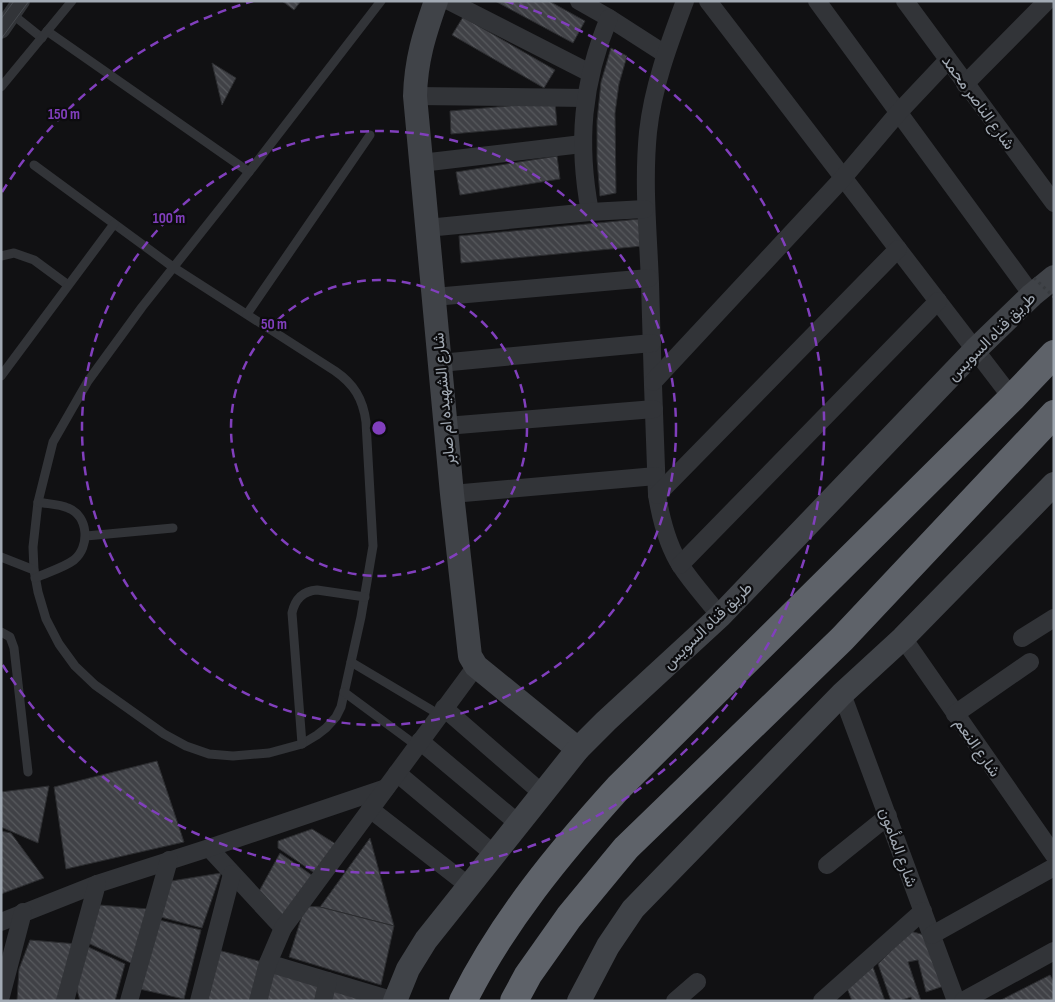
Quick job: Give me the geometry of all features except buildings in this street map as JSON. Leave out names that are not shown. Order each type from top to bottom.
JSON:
[{"type":"highway","points":[[463,1001],[490,950],[532,889],[572,838],[612,794],[1012,398],[1054,354]]},
{"type":"highway","points":[[514,1001],[528,975],[569,917],[626,848],[842,639],[1054,414]]},
{"type":"street","name":"شارع الشهيده ام صابر","points":[[436,1],[421,43],[416,73],[415,96],[468,645],[470,656],[476,666]]},
{"type":"street","points":[[449,1],[590,73]]},
{"type":"street","points":[[579,1],[665,54]]},
{"type":"street","points":[[685,1],[665,54],[655,92],[648,131],[645,209],[657,495],[668,540],[680,565],[720,616]]},
{"type":"street","points":[[708,1],[1012,398]]},
{"type":"street","points":[[817,1],[898,113],[1043,287]]},
{"type":"street","name":"شارع الناصر محمد","points":[[905,1],[1054,203]]},
{"type":"street","points":[[966,84],[1047,1]]},
{"type":"street","points":[[1,30],[17,8]]},
{"type":"street","points":[[590,212],[584,174],[582,144],[586,98],[595,54],[609,18]]},
{"type":"street","points":[[653,382],[843,178],[898,113],[948,60]]},
{"type":"street","points":[[415,96],[586,98]]},
{"type":"street","points":[[421,163],[582,144]]},
{"type":"street","points":[[428,228],[590,212],[645,209]]},
{"type":"street","points":[[657,495],[898,249]]},
{"type":"street","points":[[434,297],[649,278]]},
{"type":"street","name":"طريق قناه السويس","points":[[395,1001],[408,969],[426,940],[578,749],[606,720],[720,616],[975,350],[1043,287]]},
{"type":"street","points":[[680,565],[938,301]]},
{"type":"street","points":[[440,363],[652,343]]},
{"type":"street","points":[[446,426],[654,409]]},
{"type":"street","points":[[452,494],[656,476]]},
{"type":"street","points":[[583,999],[608,946],[633,909],[842,694],[903,638],[1051,493]]},
{"type":"street","points":[[1022,638],[1054,618]]},
{"type":"street","name":"شارع النعم","points":[[903,638],[1052,849]]},
{"type":"street","points":[[955,714],[1030,662]]},
{"type":"street","points":[[258,1001],[268,963],[284,928],[476,666],[578,749]]},
{"type":"street","name":"شارع المأمون","points":[[842,694],[956,1001]]},
{"type":"street","points":[[442,712],[543,794]]},
{"type":"street","points":[[418,744],[519,824]]},
{"type":"street","points":[[397,773],[495,854]]},
{"type":"street","points":[[1,922],[97,884],[386,788]]},
{"type":"street","points":[[370,809],[469,886]]},
{"type":"street","points":[[827,865],[888,816]]},
{"type":"street","points":[[209,848],[284,928]]},
{"type":"street","points":[[129,1001],[170,860]]},
{"type":"street","points":[[932,935],[1054,868]]},
{"type":"street","points":[[196,1000],[232,874]]},
{"type":"street","points":[[64,1001],[97,884]]},
{"type":"street","points":[[822,1001],[923,911]]},
{"type":"street","points":[[1,996],[23,912]]},
{"type":"street","points":[[963,1001],[1054,951]]},
{"type":"street","points":[[268,963],[395,1001]]},
{"type":"street","points":[[323,1001],[328,981]]},
{"type":"street","points":[[675,1001],[697,982]]},
{"type":"lane","points":[[1,87],[72,1]]},
{"type":"lane","points":[[34,166],[174,267],[346,378],[361,398],[366,422],[373,546],[365,597],[341,707],[336,717],[326,728],[302,744],[269,753],[233,756],[209,754],[186,746],[164,734],[95,685],[75,666],[59,644],[46,619],[38,592],[33,547],[38,502],[54,442],[88,381],[174,267],[250,172],[381,1]]},
{"type":"lane","points":[[17,8],[44,34],[250,172]]},
{"type":"lane","points":[[247,314],[370,135]]},
{"type":"lane","points":[[3,369],[114,224]]},
{"type":"lane","points":[[1,256],[14,253],[34,260],[68,285]]},
{"type":"lane","points":[[1,557],[35,574],[73,560],[83,550],[86,536],[81,520],[69,508],[38,502]]},
{"type":"lane","points":[[86,536],[173,528]]},
{"type":"lane","points":[[302,744],[292,613],[294,606],[298,599],[310,591],[318,590],[365,597]]},
{"type":"lane","points":[[1,632],[10,637],[14,648],[28,772]]},
{"type":"lane","points":[[351,662],[442,712]]},
{"type":"lane","points":[[344,692],[418,744]]},
{"type":"tram line","points":[[1,19],[14,1]]},
{"type":"tram line","points":[[1,39],[29,1]]}]
